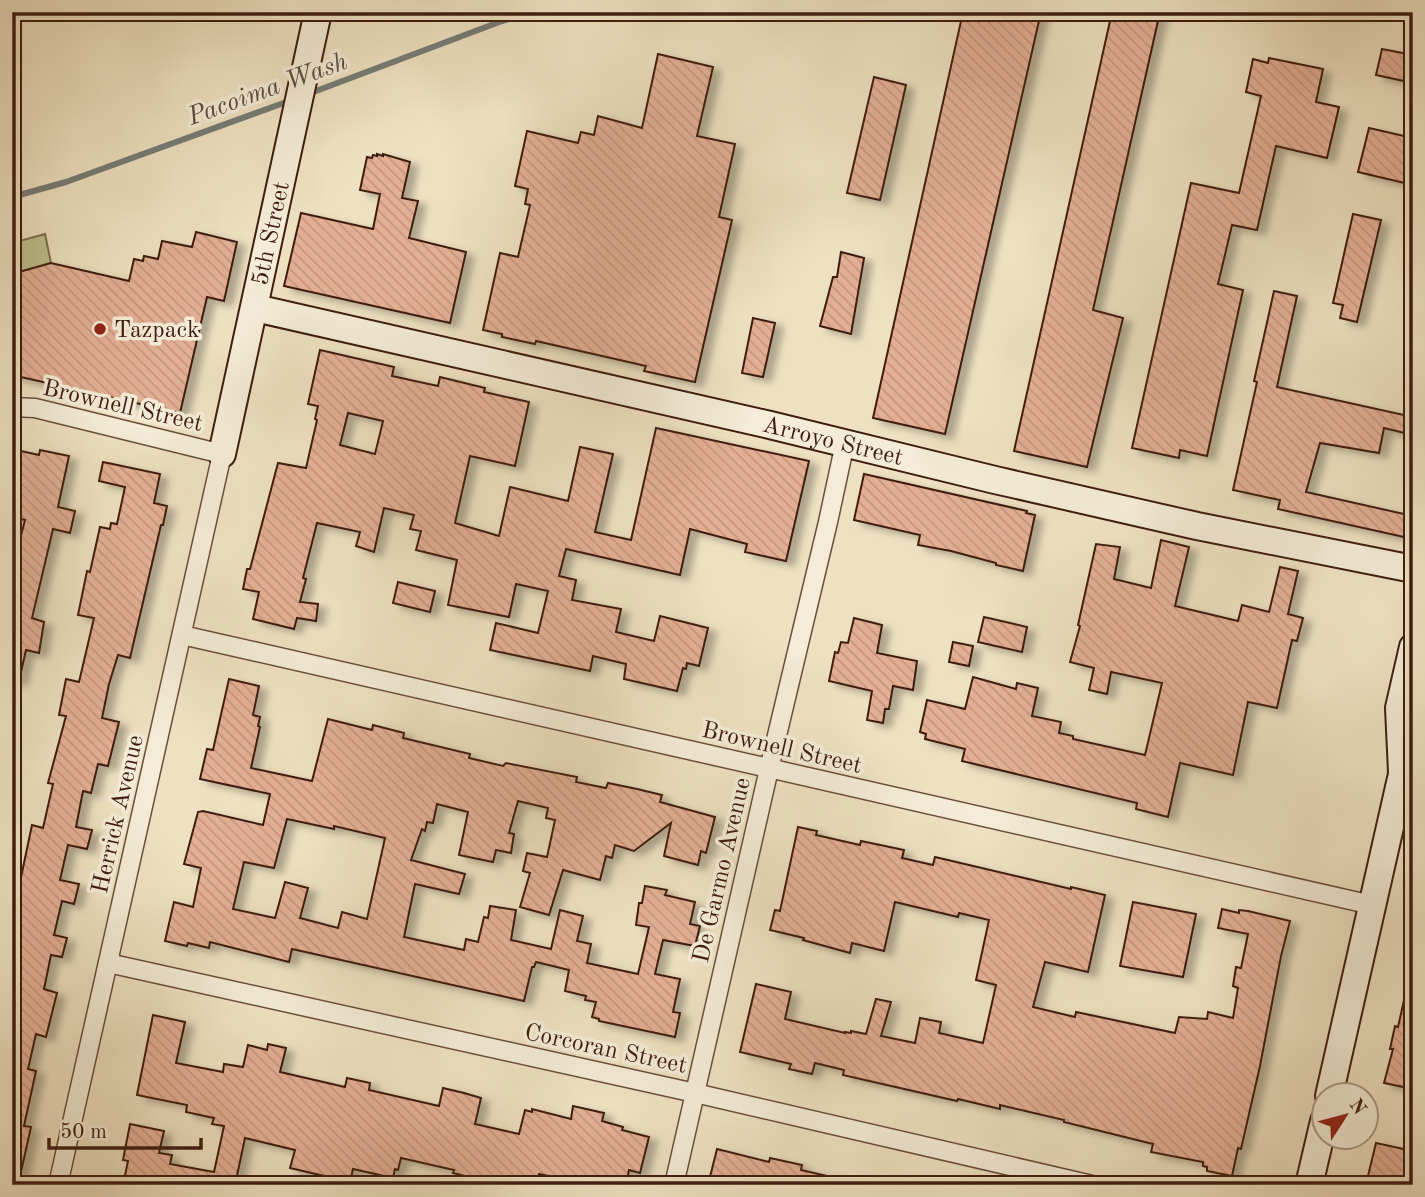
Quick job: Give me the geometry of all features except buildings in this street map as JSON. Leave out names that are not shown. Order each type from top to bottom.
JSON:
[{"type":"street","name":"5th Street","points":[[222,454],[318,12]]},
{"type":"street","name":"Arroyo Street","points":[[255,308],[1198,526],[1413,569]]},
{"type":"street","name":"Brownell Street","points":[[12,407],[35,408],[222,454]]},
{"type":"street","name":"De Garmo Avenue","points":[[674,1185],[845,443]]},
{"type":"street","name":"Herrick Avenue","points":[[58,1185],[222,454]]},
{"type":"street","name":"Brownell Street","points":[[182,635],[1372,905]]},
{"type":"street","points":[[1332,1082],[1408,762],[1399,708],[1413,647]]},
{"type":"street","name":"Corcoran Street","points":[[108,963],[695,1093],[1092,1185]]},
{"type":"street","points":[[1309,1185],[1317,1152]]},
{"type":"green space","points":[[45,234],[51,263],[12,274],[12,243]]},
{"type":"waterway","name":"Pacoima Wash","points":[[308,94],[502,21],[534,12]]},
{"type":"waterway","name":"Pacoima Wash","points":[[12,197],[66,182],[292,100]]},
{"type":"place","name":"Tazpack","points":[[100,329]]}]
